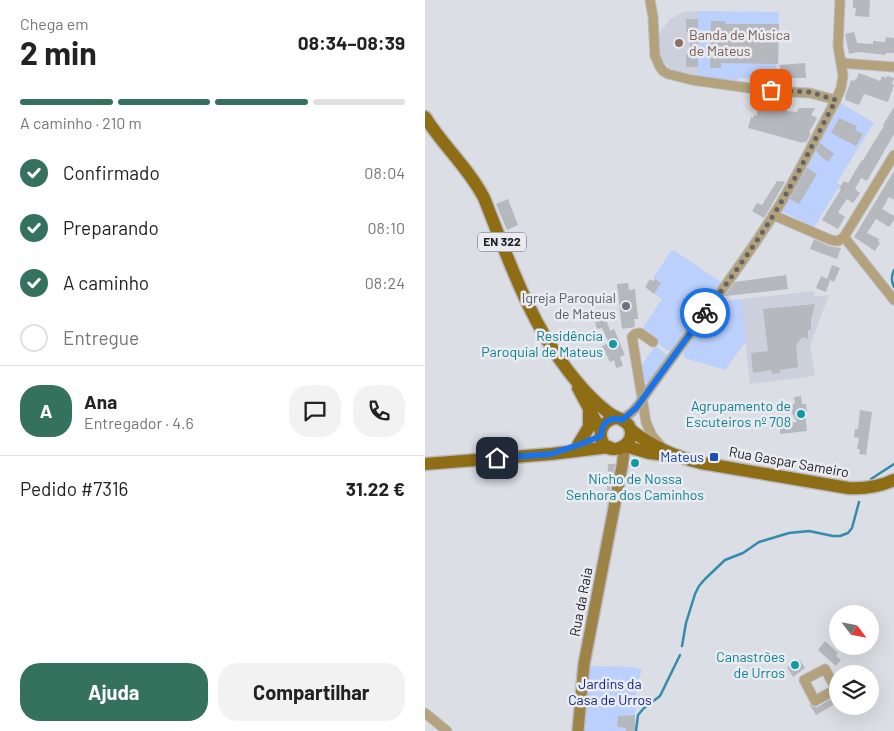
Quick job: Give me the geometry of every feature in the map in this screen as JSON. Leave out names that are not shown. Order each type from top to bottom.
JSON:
[{"type":"main road","name":"EN 322","points":[[425,117],[477,185],[527,303],[541,329],[570,372],[601,433],[602,440],[617,447]]},
{"type":"main road","name":"EN 322","points":[[570,372],[604,408],[625,423]]},
{"type":"main road","points":[[578,445],[589,427],[589,408]]},
{"type":"main road","points":[[551,454],[578,445],[601,433],[605,423],[609,420],[625,423],[646,441],[678,457]]},
{"type":"main road","points":[[617,447],[630,439],[625,423]]},
{"type":"main road","points":[[617,447],[619,480]]},
{"type":"main road","points":[[425,464],[617,447],[678,457]]},
{"type":"main road","name":"Rua da Raia","points":[[578,731],[584,664],[624,458],[617,447]]},
{"type":"main road","points":[[622,467],[634,457],[649,453]]},
{"type":"main road","name":"Rua Gaspar Sameiro","points":[[678,457],[848,488],[863,489],[875,487],[894,480]]},
{"type":"street","points":[[651,0],[655,56],[660,67],[668,74],[692,80],[745,87],[777,91],[810,92],[836,100]]},
{"type":"street","points":[[625,423],[728,282],[773,215],[836,100],[843,82],[843,69],[837,38],[840,0]]},
{"type":"street","points":[[841,63],[894,67]]},
{"type":"street","points":[[773,215],[838,242],[844,237],[894,155]]},
{"type":"street","points":[[844,237],[894,300]]},
{"type":"street","points":[[653,342],[640,333],[632,337],[646,422],[652,436],[678,457]]},
{"type":"street","points":[[425,713],[447,731]]},
{"type":"shaded area","name":"Banda de Música de Mateus","points":[[698,11],[698,41],[701,42],[701,45],[698,46],[698,76],[680,73],[669,68],[661,58],[657,45],[661,31],[670,19],[684,12]]},
{"type":"shaded area","points":[[814,291],[815,297],[829,295],[810,345],[815,376],[750,384],[741,299]]},
{"type":"green space","points":[[698,11],[779,12],[776,79],[739,78],[738,82],[698,76],[698,49],[694,46],[700,45],[701,42],[694,41],[698,37]]},
{"type":"green space","points":[[841,103],[874,123],[837,182],[840,185],[814,227],[779,210]]},
{"type":"green space","points":[[671,251],[675,251],[721,282],[672,353],[640,332],[662,299],[654,294],[661,283],[653,278]]},
{"type":"green space","points":[[741,299],[746,341],[725,370],[684,357],[685,348],[718,302]]},
{"type":"green space","points":[[655,346],[669,356],[650,382],[647,383],[643,381],[641,366]]},
{"type":"green space","name":"Jardins da Casa de Urros","points":[[589,666],[634,667],[642,670],[637,684],[635,715],[618,716],[617,727],[626,728],[626,731],[584,731],[585,690]]},
{"type":"building","points":[[853,0],[870,0],[869,17],[855,16],[856,8],[853,8]]},
{"type":"building","points":[[686,19],[698,19],[698,67],[686,67],[686,54],[690,54],[690,32],[686,32]]},
{"type":"building","points":[[711,21],[725,21],[725,24],[779,24],[778,64],[721,63],[721,68],[710,68]]},
{"type":"building","points":[[854,32],[857,43],[873,44],[873,41],[885,42],[886,37],[894,38],[894,53],[886,53],[886,55],[858,52],[849,54],[845,34]]},
{"type":"building","points":[[805,63],[806,78],[781,78],[780,65]]},
{"type":"building","points":[[859,73],[880,81],[882,76],[894,78],[892,84],[894,85],[888,102],[864,94],[859,105],[845,100],[851,80],[856,80]]},
{"type":"building","points":[[784,99],[787,111],[797,112],[799,108],[815,108],[811,115],[817,118],[806,143],[748,128],[751,117],[757,116],[757,107],[779,107]]},
{"type":"building","points":[[894,107],[894,134],[867,181],[861,178],[855,189],[860,193],[853,203],[847,199],[838,212],[845,217],[838,229],[822,220],[841,189],[839,188],[844,181],[848,183]]},
{"type":"building","points":[[839,118],[857,126],[855,130],[863,134],[856,146],[831,133]]},
{"type":"building","points":[[820,143],[834,154],[828,162],[816,151]]},
{"type":"building","points":[[807,168],[817,174],[799,204],[790,199]]},
{"type":"building","points":[[894,171],[894,200],[889,197],[882,209],[894,216],[894,220],[889,227],[876,219],[867,233],[879,239],[880,243],[875,251],[854,237]]},
{"type":"building","points":[[777,181],[785,182],[764,218],[752,211],[757,203],[762,205]]},
{"type":"building","points":[[508,199],[518,225],[507,230],[496,204]]},
{"type":"building","points":[[814,239],[829,246],[841,248],[837,259],[810,249]]},
{"type":"building","points":[[832,265],[840,268],[834,282],[830,280],[826,292],[816,288],[821,276],[827,279]]},
{"type":"building","points":[[786,275],[788,289],[725,296],[735,282]]},
{"type":"building","points":[[650,279],[653,281],[655,279],[661,283],[654,294],[645,287]]},
{"type":"building","name":"Igreja Paroquial de Mateus","points":[[628,283],[629,290],[635,289],[638,319],[634,319],[635,327],[622,329],[617,284]]},
{"type":"building","points":[[815,304],[811,319],[811,330],[808,330],[808,339],[802,337],[796,345],[798,367],[780,370],[780,373],[772,374],[771,370],[753,373],[751,353],[768,351],[763,309]]},
{"type":"building","name":"Residência Paroquial de Mateus","points":[[606,319],[610,331],[614,329],[625,355],[620,357],[623,366],[616,368],[614,360],[610,362],[602,346],[609,343],[602,328],[597,329],[595,322]]},
{"type":"building","name":"Agrupamento de Escuteiros nº 708","points":[[801,396],[802,404],[806,404],[807,431],[780,434],[780,423],[797,422],[791,407],[795,403],[794,397]]},
{"type":"building","points":[[860,410],[872,412],[866,455],[859,454],[860,449],[857,449],[859,438],[854,437],[855,429],[858,429]]},
{"type":"building","points":[[608,464],[615,464],[606,507],[607,490]]},
{"type":"building","points":[[825,641],[829,645],[829,655],[837,655],[841,660],[835,665],[818,650]]},
{"type":"building","points":[[800,660],[805,668],[793,677],[787,667]]},
{"type":"building","points":[[829,700],[829,708],[816,715],[809,704],[818,707]]},
{"type":"building","points":[[635,715],[635,731],[626,731],[626,728],[617,727],[618,716]]},
{"type":"waterway","points":[[894,270],[892,274],[894,287]]},
{"type":"waterway","points":[[871,479],[894,464]]},
{"type":"waterway","points":[[682,646],[686,623],[695,594],[705,579],[725,560],[743,553],[759,542],[789,533],[809,531],[833,536],[848,533],[852,528],[859,502]]},
{"type":"waterway","points":[[636,731],[638,715],[660,696],[680,655]]},
{"type":"way so far","points":[[705,313],[773,215],[836,100],[810,92],[771,90]]},
{"type":"place","name":"Banda de Música de Mateus","points":[[679,43]]},
{"type":"place","name":"Igreja Paroquial de Mateus","points":[[626,306]]},
{"type":"place","name":"Residência Paroquial de Mateus","points":[[613,344]]},
{"type":"place","name":"Agrupamento de Escuteiros nº 708","points":[[801,414]]},
{"type":"place","name":"Mateus","points":[[714,457]]},
{"type":"place","name":"Nicho de Nossa Senhora dos Caminhos","points":[[635,463]]},
{"type":"place","name":"Canastrões de Urros","points":[[795,665]]},
{"type":"route","points":[[497,458],[551,454],[601,436],[602,426],[605,423],[613,418],[622,420],[636,408],[705,313]]}]
